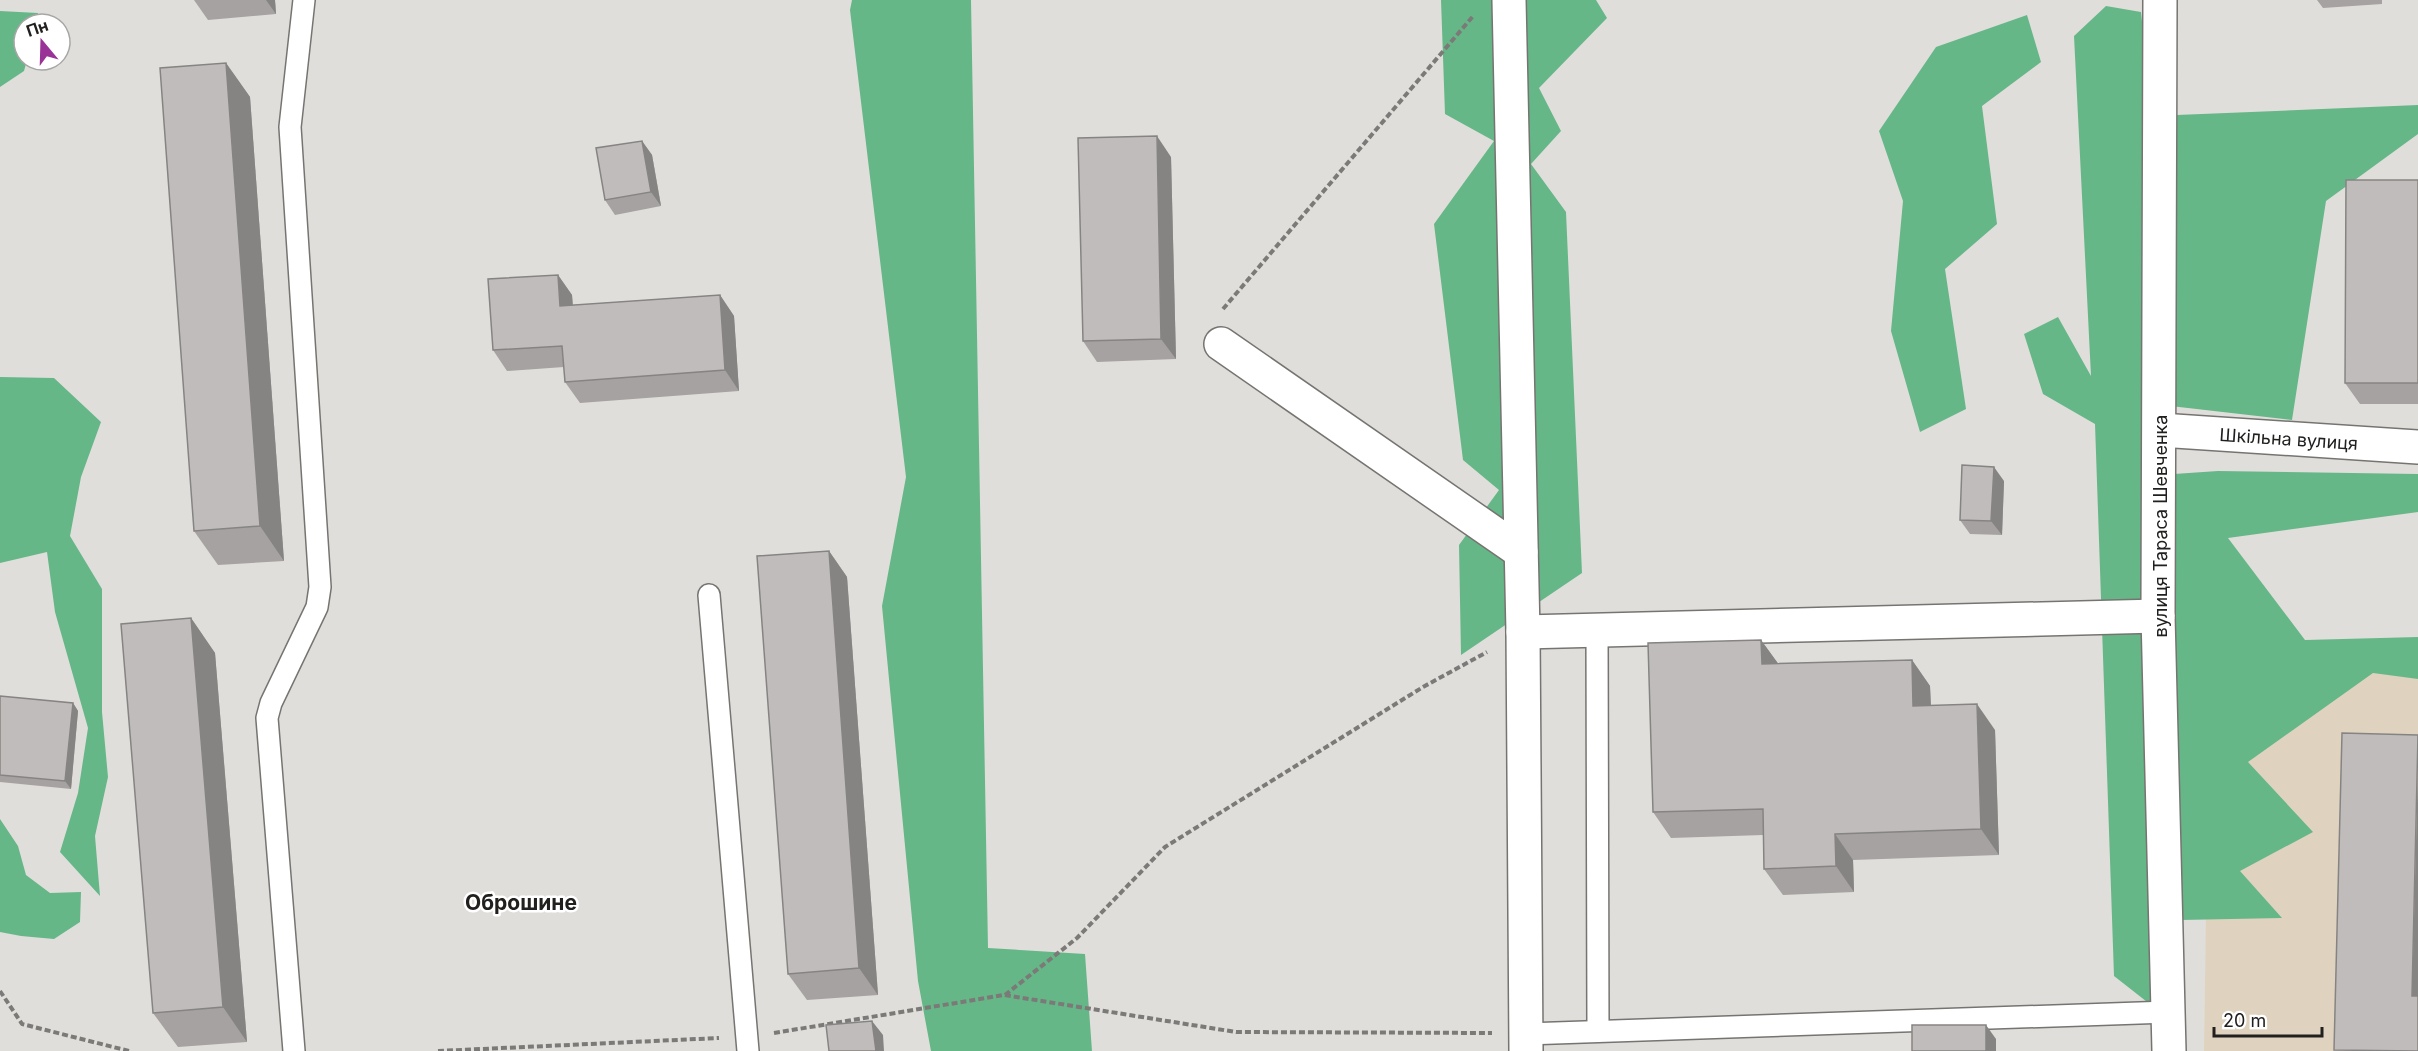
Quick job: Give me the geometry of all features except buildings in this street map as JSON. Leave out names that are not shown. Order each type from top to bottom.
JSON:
[{"type":"street","name":"вулиця Тараса Шевченка","points":[[2160,0],[2158,616],[2169,1051]]},
{"type":"street","points":[[1494,5],[1521,552],[1526,1042]]},
{"type":"street","points":[[1221,344],[1521,552]]},
{"type":"street","name":"Шкільна вулиця","points":[[2160,430],[2418,447]]},
{"type":"street","points":[[1523,632],[2158,616]]},
{"type":"lane","points":[[294,1051],[267,718],[271,703],[317,607],[320,587],[290,127],[304,0]]},
{"type":"lane","points":[[709,595],[747,1044]]},
{"type":"lane","points":[[1597,630],[1599,1031]]},
{"type":"lane","points":[[1526,1042],[1599,1031],[2168,1012]]},
{"type":"path","points":[[1223,309],[1494,5]]},
{"type":"path","points":[[1004,995],[1077,938],[1165,847],[1424,687],[1523,632]]},
{"type":"path","points":[[0,991],[22,1024],[129,1051]]},
{"type":"path","points":[[438,1051],[747,1044],[1004,995],[1236,1032],[1526,1042]]},
{"type":"shaded area","points":[[2210,639],[2418,643],[2418,1051],[2204,1051]]},
{"type":"green space","points":[[852,0],[971,0],[988,948],[1085,954],[1092,1051],[931,1051],[918,981],[882,606],[906,477],[850,10]]},
{"type":"green space","points":[[1441,0],[1596,0],[1607,18],[1539,88],[1561,131],[1531,164],[1566,212],[1582,573],[1461,655],[1459,545],[1499,490],[1463,460],[1434,224],[1494,141],[1445,114]]},
{"type":"green space","points":[[2106,6],[2141,12],[2152,116],[2418,105],[2418,134],[2326,201],[2292,420],[2153,404],[2174,474],[2218,471],[2418,474],[2418,512],[2228,538],[2305,640],[2418,637],[2418,679],[2373,673],[2248,762],[2313,832],[2240,871],[2282,918],[2181,920],[2151,1005],[2114,976],[2095,424],[2043,394],[2024,334],[2058,317],[2091,376],[2074,36]]},
{"type":"green space","points":[[0,11],[19,12],[12,12],[12,72],[22,72],[0,87]]},
{"type":"green space","points":[[2027,15],[2041,62],[1982,106],[1997,224],[1945,269],[1966,409],[1920,432],[1891,331],[1903,201],[1879,131],[1936,47]]},
{"type":"green space","points":[[0,377],[54,378],[101,422],[81,477],[70,536],[102,589],[102,712],[108,777],[95,836],[100,896],[60,852],[78,793],[88,728],[55,612],[47,552],[0,563]]},
{"type":"green space","points":[[0,819],[18,846],[26,875],[50,893],[81,892],[80,922],[54,939],[0,932]]},
{"type":"district","name":"Оброшине","points":[[521,902]]}]
